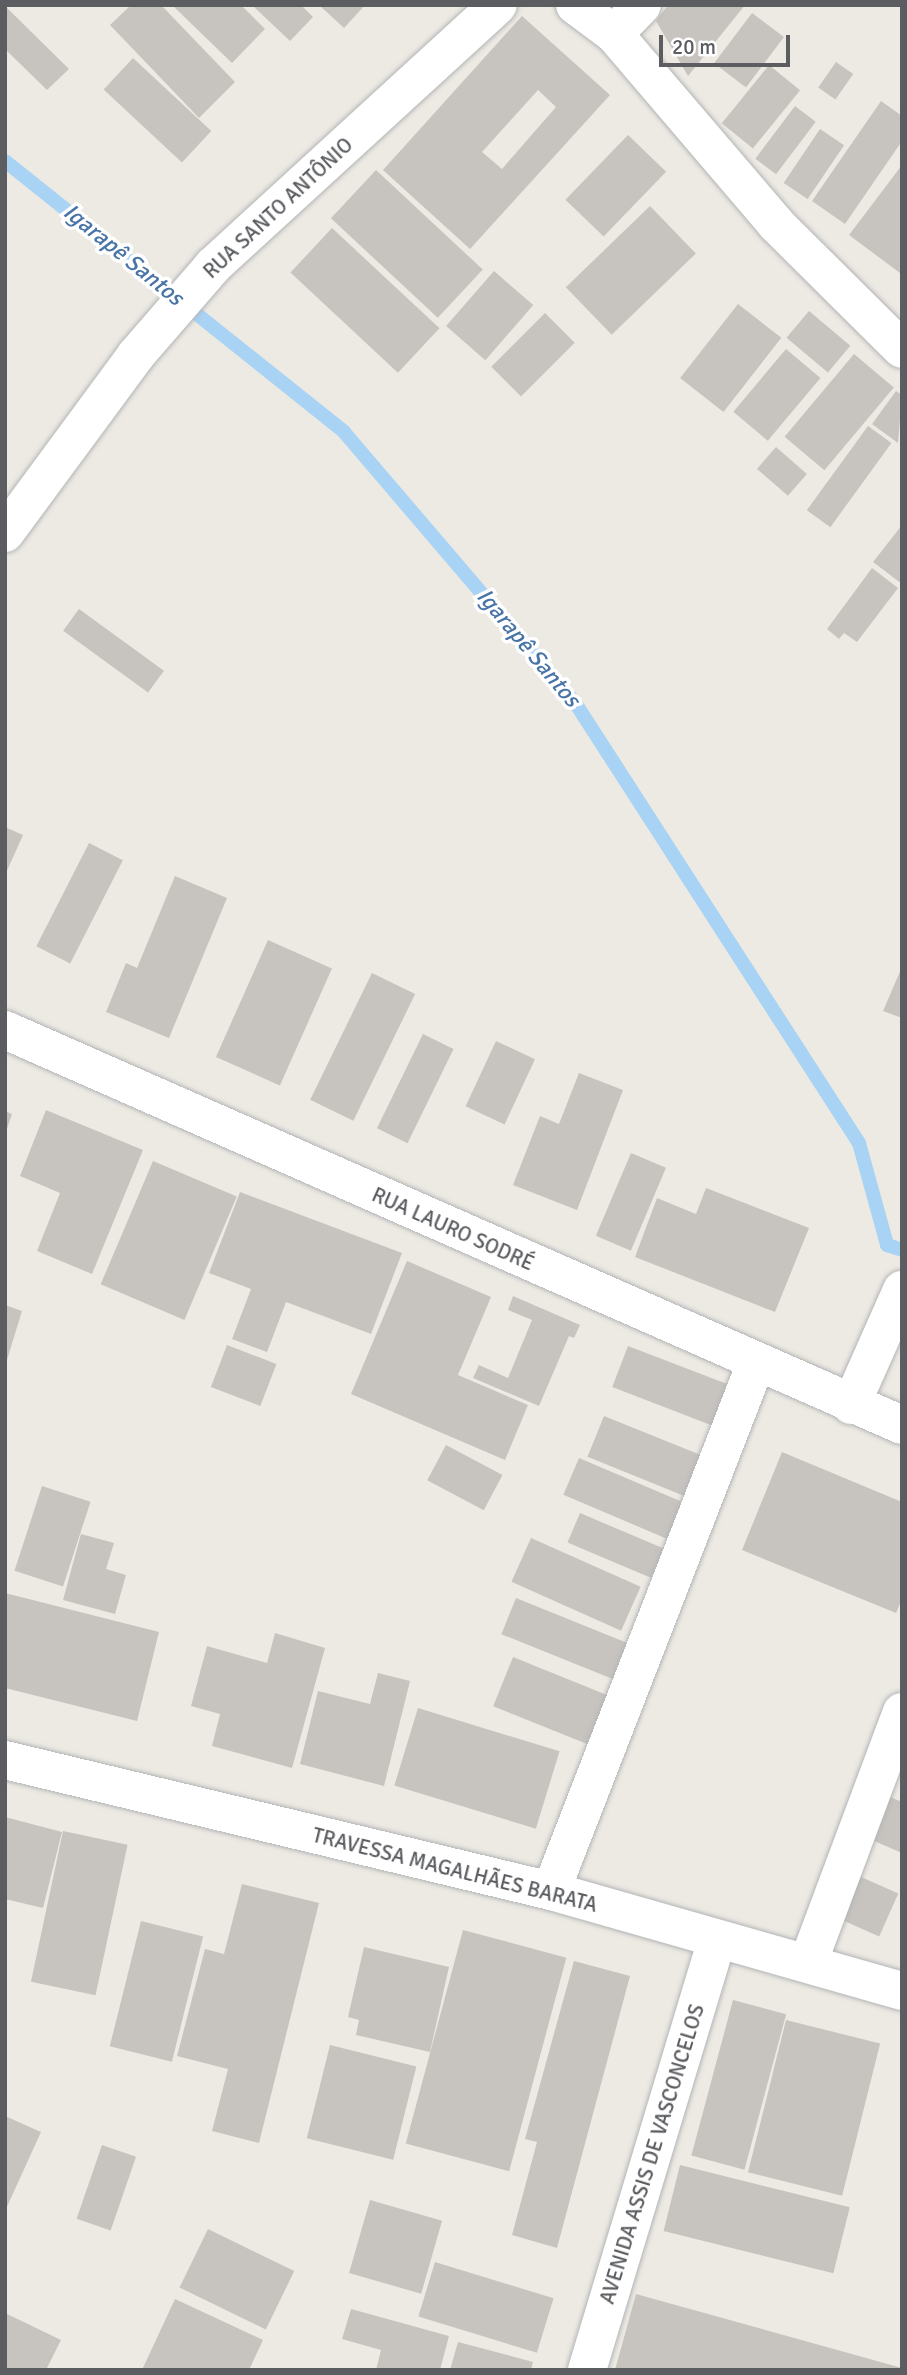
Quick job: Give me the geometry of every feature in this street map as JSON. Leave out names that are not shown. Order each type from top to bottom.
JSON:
[{"type":"street","name":"RUA SANTO ANTÔNIO","points":[[5,533],[136,355],[213,265],[498,5]]},
{"type":"street","points":[[575,5],[614,34],[776,224],[902,349]]},
{"type":"street","points":[[614,34],[642,5]]},
{"type":"street","name":"RUA LAURO SODRÉ","points":[[5,1030],[755,1363],[902,1424]]},
{"type":"street","points":[[851,1405],[901,1292]]},
{"type":"street","points":[[551,1891],[755,1363]]},
{"type":"street","points":[[808,1964],[902,1712]]},
{"type":"street","name":"TRAVESSA MAGALHÃES BARATA","points":[[5,1760],[551,1891],[902,1991]]},
{"type":"street","name":"AVENIDA ASSIS DE VASCONCELOS","points":[[587,2370],[717,1939]]},
{"type":"building","points":[[131,5],[161,5],[235,82],[199,118],[110,25]]},
{"type":"building","points":[[172,5],[241,5],[265,29],[232,63]]},
{"type":"building","points":[[252,5],[301,5],[313,17],[290,41]]},
{"type":"building","points":[[319,5],[365,5],[344,28]]},
{"type":"building","points":[[668,5],[745,5],[688,76],[656,21]]},
{"type":"building","points":[[5,6],[69,69],[47,90],[5,49]]},
{"type":"building","points":[[752,13],[784,37],[746,87],[714,63]]},
{"type":"building","points":[[522,16],[610,95],[470,249],[383,170]],"holes":[[[538,90],[556,107],[502,169],[482,152]]]},
{"type":"building","points":[[133,58],[211,131],[182,162],[104,89]]},
{"type":"building","points":[[836,62],[853,74],[835,99],[818,87]]},
{"type":"building","points":[[769,65],[800,90],[753,148],[722,123]]},
{"type":"building","points":[[881,101],[902,116],[902,141],[845,224],[812,201]]},
{"type":"building","points":[[795,106],[816,122],[776,174],[755,159]]},
{"type":"building","points":[[820,129],[844,145],[808,199],[784,183]]},
{"type":"building","points":[[628,135],[666,172],[604,237],[565,200]]},
{"type":"building","points":[[902,165],[902,271],[900,273],[849,235]]},
{"type":"building","points":[[376,170],[483,270],[438,318],[331,218]]},
{"type":"building","points":[[650,206],[696,253],[612,335],[566,287]]},
{"type":"building","points":[[332,228],[440,328],[398,373],[290,273]]},
{"type":"building","points":[[494,271],[533,305],[485,360],[446,326]]},
{"type":"building","points":[[738,304],[781,338],[723,412],[680,378]]},
{"type":"building","points":[[809,311],[850,346],[828,373],[787,338]]},
{"type":"building","points":[[545,313],[575,343],[521,396],[491,367]]},
{"type":"building","points":[[786,349],[820,378],[768,441],[733,412]]},
{"type":"building","points":[[854,354],[894,387],[824,470],[785,437]]},
{"type":"building","points":[[896,391],[902,395],[898,443],[872,424]]},
{"type":"building","points":[[868,426],[891,443],[830,527],[807,510]]},
{"type":"building","points":[[776,447],[807,474],[788,496],[757,469]]},
{"type":"building","points":[[902,525],[902,584],[873,562]]},
{"type":"building","points":[[872,568],[898,588],[857,642],[844,633],[839,639],[827,629]]},
{"type":"building","points":[[79,609],[164,671],[148,693],[63,631]]},
{"type":"building","points":[[5,827],[23,835],[5,875]]},
{"type":"building","points":[[89,843],[123,860],[70,964],[36,946]]},
{"type":"building","points":[[175,876],[227,898],[169,1038],[106,1012],[126,963],[137,968]]},
{"type":"building","points":[[268,940],[332,968],[280,1085],[216,1057]]},
{"type":"building","points":[[902,967],[902,1018],[883,1011]]},
{"type":"building","points":[[372,973],[415,994],[353,1121],[310,1100]]},
{"type":"building","points":[[423,1034],[454,1049],[408,1143],[377,1128]]},
{"type":"building","points":[[496,1041],[535,1059],[505,1124],[466,1106]]},
{"type":"building","points":[[579,1073],[623,1090],[577,1210],[513,1185],[540,1116],[559,1124]]},
{"type":"building","points":[[46,1110],[143,1150],[92,1274],[37,1251],[60,1193],[20,1176]]},
{"type":"building","points":[[5,1111],[12,1114],[6,1132],[5,1132]]},
{"type":"building","points":[[631,1153],[666,1168],[631,1251],[596,1236]]},
{"type":"building","points":[[153,1161],[237,1197],[184,1320],[101,1284]]},
{"type":"building","points":[[706,1188],[809,1228],[775,1312],[635,1257],[657,1198],[696,1214]]},
{"type":"building","points":[[240,1192],[402,1253],[371,1334],[286,1302],[267,1352],[232,1339],[251,1289],[209,1273]]},
{"type":"building","points":[[407,1261],[491,1297],[458,1375],[528,1405],[505,1460],[351,1394]]},
{"type":"building","points":[[513,1296],[580,1325],[574,1338],[569,1336],[539,1406],[473,1378],[479,1365],[508,1378],[532,1320],[508,1310]]},
{"type":"building","points":[[5,1305],[22,1311],[6,1363],[5,1363]]},
{"type":"building","points":[[227,1345],[276,1364],[260,1406],[211,1387]]},
{"type":"building","points":[[628,1346],[730,1385],[714,1426],[612,1387]]},
{"type":"building","points":[[604,1416],[705,1457],[689,1498],[588,1457]]},
{"type":"building","points":[[446,1445],[503,1475],[484,1510],[427,1480]]},
{"type":"building","points":[[782,1452],[902,1502],[902,1599],[896,1613],[742,1550]]},
{"type":"building","points":[[579,1458],[689,1505],[674,1542],[563,1495]]},
{"type":"building","points":[[42,1486],[91,1502],[63,1586],[14,1571]]},
{"type":"building","points":[[580,1513],[664,1549],[651,1578],[567,1542]]},
{"type":"building","points":[[81,1534],[114,1543],[106,1569],[126,1575],[115,1614],[63,1600]]},
{"type":"building","points":[[531,1538],[641,1587],[621,1631],[511,1582]]},
{"type":"building","points":[[5,1593],[159,1632],[137,1721],[5,1688]]},
{"type":"building","points":[[516,1598],[631,1644],[616,1681],[501,1634]]},
{"type":"building","points":[[275,1633],[325,1648],[292,1768],[212,1746],[220,1714],[191,1706],[207,1646],[267,1663]]},
{"type":"building","points":[[513,1657],[608,1695],[588,1744],[493,1706]]},
{"type":"building","points":[[378,1673],[410,1681],[384,1786],[300,1764],[318,1691],[370,1704]]},
{"type":"building","points":[[418,1708],[560,1751],[536,1829],[394,1785]]},
{"type":"building","points":[[890,1797],[902,1802],[902,1853],[872,1840]]},
{"type":"building","points":[[5,1817],[62,1832],[43,1908],[5,1899]]},
{"type":"building","points":[[63,1831],[128,1845],[96,1995],[31,1982]]},
{"type":"building","points":[[859,1876],[898,1893],[879,1936],[840,1919]]},
{"type":"building","points":[[242,1884],[319,1903],[259,2143],[212,2131],[228,2069],[177,2056],[205,1949],[224,1954]]},
{"type":"building","points":[[141,1921],[203,1936],[172,2062],[110,2046]]},
{"type":"building","points":[[463,1930],[566,1958],[509,2171],[406,2143]]},
{"type":"building","points":[[364,1947],[449,1967],[430,2052],[356,2035],[359,2020],[348,2017]]},
{"type":"building","points":[[574,1961],[630,1976],[557,2248],[512,2235],[537,2142],[525,2139]]},
{"type":"building","points":[[733,2000],[786,2014],[744,2170],[691,2156]]},
{"type":"building","points":[[786,2020],[880,2043],[842,2196],[748,2172]]},
{"type":"building","points":[[330,2045],[416,2067],[393,2160],[307,2138]]},
{"type":"building","points":[[5,2116],[41,2132],[5,2211]]},
{"type":"building","points":[[102,2145],[136,2157],[111,2230],[77,2219]]},
{"type":"building","points":[[680,2165],[850,2207],[833,2273],[664,2231]]},
{"type":"building","points":[[370,2200],[442,2221],[421,2294],[349,2273]]},
{"type":"building","points":[[208,2229],[294,2271],[266,2330],[180,2287]]},
{"type":"building","points":[[435,2262],[554,2298],[537,2353],[418,2317]]},
{"type":"building","points":[[636,2294],[902,2368],[902,2370],[615,2370]]},
{"type":"building","points":[[175,2299],[263,2340],[249,2370],[142,2370]]},
{"type":"building","points":[[351,2309],[449,2336],[440,2370],[376,2370],[381,2350],[342,2339]]},
{"type":"building","points":[[5,2313],[61,2340],[46,2370],[5,2370]]},
{"type":"building","points":[[458,2342],[533,2362],[531,2370],[450,2370]]},
{"type":"waterway","name":"Igarapê Santos","points":[[5,161],[344,432],[574,701],[859,1143],[887,1245],[902,1250]]}]
